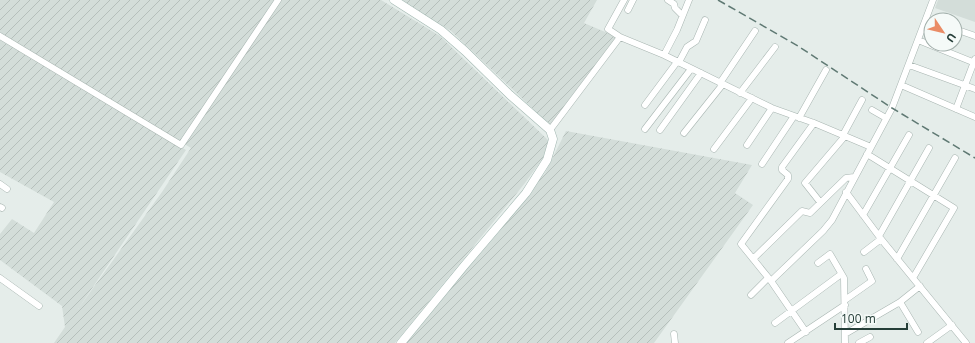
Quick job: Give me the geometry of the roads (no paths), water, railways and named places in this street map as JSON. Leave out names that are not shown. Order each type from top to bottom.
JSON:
[{"type":"street","points":[[0,36],[181,145],[278,0]]},
{"type":"street","points":[[394,0],[441,30],[550,130],[553,139],[550,152],[526,193],[401,343]]},
{"type":"street","points":[[624,0],[608,29],[620,37],[664,55],[772,108],[814,123],[871,147]]},
{"type":"street","points":[[628,10],[633,0]]},
{"type":"street","points":[[668,0],[674,4],[674,8],[682,15]]},
{"type":"street","points":[[664,55],[677,30],[689,0]]},
{"type":"street","points":[[931,12],[933,0]]},
{"type":"street","points":[[645,105],[678,62],[687,47],[696,41],[705,20]]},
{"type":"street","points":[[684,133],[721,84],[755,31]]},
{"type":"street","points":[[752,295],[828,226],[886,118],[923,31]]},
{"type":"street","points":[[963,32],[975,36]]},
{"type":"street","points":[[550,130],[620,37]]},
{"type":"street","points":[[918,40],[975,61],[956,109]]},
{"type":"street","points":[[740,93],[775,47]]},
{"type":"street","points":[[909,65],[975,89]]},
{"type":"street","points":[[645,129],[691,68]]},
{"type":"street","points":[[762,164],[797,117],[826,70]]},
{"type":"street","points":[[660,130],[701,74]]},
{"type":"street","points":[[901,85],[975,117]]},
{"type":"street","points":[[714,149],[752,98]]},
{"type":"street","points":[[820,202],[805,183],[844,136],[862,100]]},
{"type":"street","points":[[747,145],[772,108]]},
{"type":"street","points":[[872,110],[886,118]]},
{"type":"street","points":[[806,332],[792,310],[742,246],[742,241],[788,179],[788,175],[782,170],[782,167],[814,123]]},
{"type":"street","points":[[863,215],[910,135]]},
{"type":"street","points":[[864,252],[880,238],[929,148]]},
{"type":"street","points":[[867,154],[954,208],[913,278]]},
{"type":"street","points":[[897,258],[955,158]]},
{"type":"street","points":[[753,259],[802,211],[810,213],[846,178],[854,177]]},
{"type":"street","points":[[0,184],[6,190]]},
{"type":"street","points":[[846,192],[880,238],[966,343]]},
{"type":"street","points":[[818,262],[830,254],[837,265],[840,275],[844,278],[845,343]]},
{"type":"street","points":[[788,343],[806,332],[872,281],[866,269]]},
{"type":"street","points":[[775,323],[840,275]]},
{"type":"street","points":[[0,278],[39,306]]},
{"type":"street","points":[[845,334],[900,302],[920,286]]},
{"type":"street","points":[[900,302],[918,332]]},
{"type":"street","points":[[927,343],[952,325]]},
{"type":"street","points":[[674,334],[675,343]]},
{"type":"street","points":[[859,343],[870,337]]},
{"type":"railway","points":[[718,0],[798,46],[892,108],[975,158]]}]
